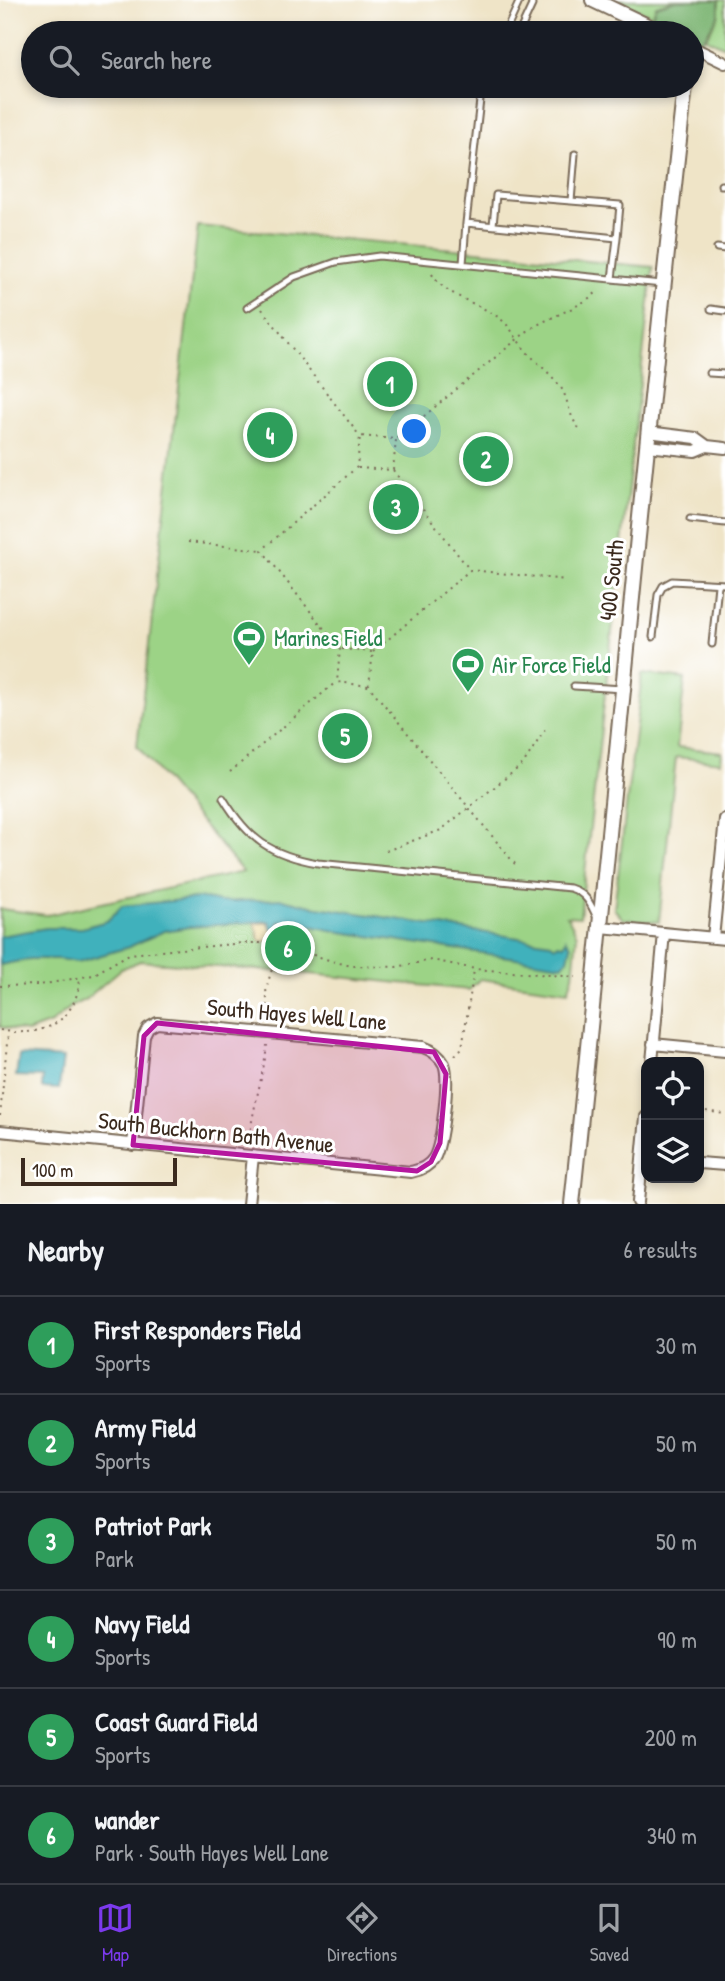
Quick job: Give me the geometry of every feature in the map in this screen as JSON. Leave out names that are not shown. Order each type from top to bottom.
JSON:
[{"type":"street","points":[[593,0],[637,21]]},
{"type":"street","points":[[704,53],[725,63]]},
{"type":"street","name":"400 South","points":[[572,1204],[662,284],[684,98]]},
{"type":"street","points":[[648,439],[696,438],[707,446],[725,448]]},
{"type":"street","points":[[601,927],[719,939],[725,819]]},
{"type":"street","points":[[652,1057],[664,933]]},
{"type":"street","name":"South Hayes Well Lane","points":[[133,1144],[144,1036],[151,1026],[164,1022],[429,1049],[438,1056],[446,1074],[440,1143],[427,1166]]},
{"type":"street","points":[[653,1044],[725,1051]]},
{"type":"street","name":"South Buckhorn Bath Avenue","points":[[0,1131],[411,1172],[427,1166]]},
{"type":"street","points":[[248,1204],[253,1156]]},
{"type":"street","points":[[704,1163],[725,1165]]},
{"type":"street","points":[[638,1202],[641,1180]]},
{"type":"lane","points":[[510,21],[520,0]]},
{"type":"lane","points":[[525,21],[532,5],[531,0]]},
{"type":"lane","points":[[463,264],[481,98]]},
{"type":"lane","points":[[571,201],[575,154]]},
{"type":"lane","points":[[493,225],[496,195],[620,205],[612,279]]},
{"type":"lane","points":[[466,223],[617,238]]},
{"type":"lane","points":[[717,248],[725,249]]},
{"type":"lane","points":[[247,308],[295,277],[336,262],[379,256],[662,284]]},
{"type":"lane","points":[[711,309],[725,311]]},
{"type":"lane","points":[[709,373],[725,374]]},
{"type":"lane","points":[[690,519],[725,523]]},
{"type":"lane","points":[[653,637],[658,595],[663,586],[672,581],[722,585],[712,644]]},
{"type":"lane","points":[[574,686],[623,689]]},
{"type":"lane","points":[[223,798],[234,816],[257,840],[279,853],[299,859],[580,891],[601,927]]},
{"type":"path","points":[[432,274],[436,281],[470,304],[497,316],[508,325],[516,339],[562,389],[575,425],[581,430]]},
{"type":"path","points":[[360,436],[396,439],[516,339],[536,325],[584,303],[597,292]]},
{"type":"path","points":[[262,550],[357,467],[360,436],[263,310]]},
{"type":"path","points":[[396,439],[393,470],[470,570]]},
{"type":"path","points":[[357,467],[393,470]]},
{"type":"path","points":[[188,542],[262,550],[340,649],[337,682],[230,772]]},
{"type":"path","points":[[369,686],[373,652],[470,570],[566,580]]},
{"type":"path","points":[[340,649],[373,652]]},
{"type":"path","points":[[337,682],[369,686],[515,864]]},
{"type":"path","points":[[386,851],[441,830],[523,764],[545,730],[550,728]]},
{"type":"path","points":[[0,985],[40,985],[93,975],[129,954],[243,943],[276,943],[352,965],[396,967],[432,960],[475,969],[576,977]]},
{"type":"path","points":[[269,1020],[266,989],[276,943]]},
{"type":"path","points":[[455,1055],[462,1048],[475,969]]},
{"type":"path","points":[[0,1030],[27,1032],[48,1029],[69,1012],[78,996],[80,978]]},
{"type":"path","points":[[0,1116],[8,1032]]},
{"type":"path","points":[[249,1143],[251,1120],[264,1074],[267,1045]]},
{"type":"path","points":[[704,1111],[725,1114]]},
{"type":"highlighted area","points":[[157,1023],[434,1052],[446,1074],[440,1143],[431,1162],[417,1171],[133,1145],[144,1036]]},
{"type":"green space","points":[[618,0],[690,0],[687,21],[663,21]]},
{"type":"green space","points":[[676,0],[719,0],[719,15],[704,38],[704,21],[655,21],[651,19],[656,6]]},
{"type":"green space","points":[[719,0],[725,0],[725,47],[706,38],[719,15]]},
{"type":"green space","points":[[198,226],[653,267],[580,917],[567,916],[577,935],[573,976],[568,991],[480,979],[469,990],[140,961],[121,969],[86,999],[72,1006],[51,1023],[27,1032],[0,1027],[0,909],[47,915],[243,872],[137,746]]},
{"type":"green space","points":[[642,674],[685,679],[677,747],[722,752],[721,762],[676,757],[659,922],[623,919],[614,909]]},
{"type":"sand","points":[[290,922],[282,943],[260,941],[254,923]]},
{"type":"water","points":[[202,898],[219,902],[282,899],[551,943],[555,946],[564,945],[566,939],[571,946],[568,959],[562,965],[295,923],[279,922],[278,930],[272,930],[269,921],[164,931],[129,947],[78,962],[30,959],[0,965],[0,936],[46,928],[82,928],[107,921],[122,906]]},
{"type":"water","points":[[19,1055],[63,1058],[59,1089],[42,1088],[43,1077],[16,1076]]},
{"type":"place","name":"First Responders Field","points":[[390,384]]},
{"type":"place","name":"Navy Field","points":[[270,435]]},
{"type":"place","name":"Army Field","points":[[486,459]]},
{"type":"place","name":"Patriot Park","points":[[396,507]]},
{"type":"place","name":"Marines Field","points":[[249,667]]},
{"type":"place","name":"Air Force Field","points":[[468,694]]},
{"type":"place","name":"Coast Guard Field","points":[[345,736]]},
{"type":"place","name":"wander","points":[[288,948]]}]
